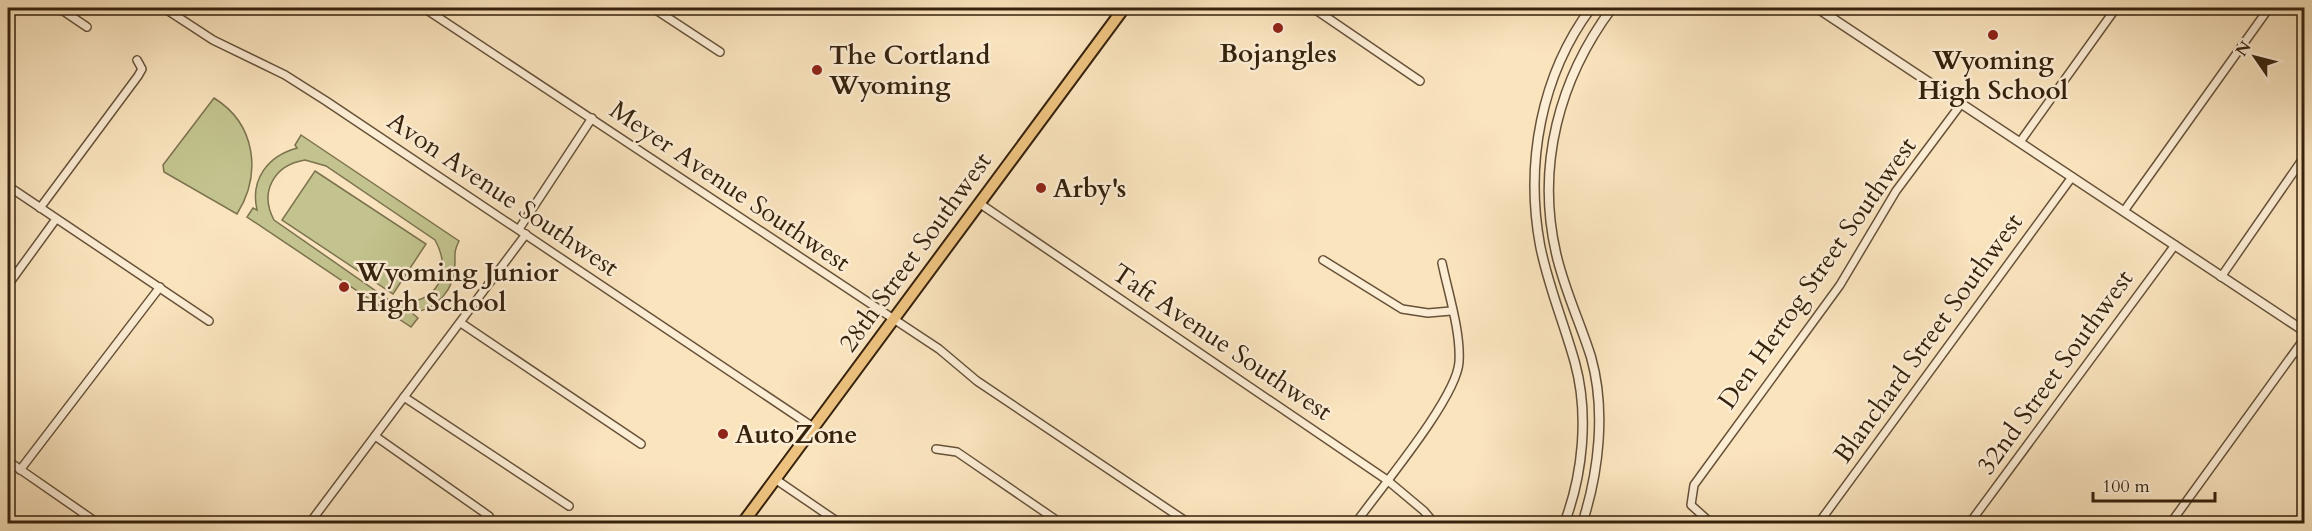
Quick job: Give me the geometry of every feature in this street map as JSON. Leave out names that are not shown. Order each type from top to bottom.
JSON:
[{"type":"main road","name":"28th Street Southwest","points":[[742,524],[1124,8]]},
{"type":"street","points":[[59,8],[87,27]]},
{"type":"street","name":"Avon Avenue Southwest","points":[[164,8],[213,40],[285,75],[813,427]]},
{"type":"street","name":"Meyer Avenue Southwest","points":[[424,8],[939,349],[977,381],[1190,524]]},
{"type":"street","points":[[653,8],[720,52]]},
{"type":"street","points":[[1313,8],[1420,81]]},
{"type":"street","points":[[1564,524],[1576,483],[1581,439],[1581,390],[1542,255],[1534,190],[1535,156],[1544,105],[1566,50],[1591,8]]},
{"type":"street","points":[[1582,524],[1594,476],[1598,439],[1596,380],[1556,252],[1550,215],[1549,182],[1551,149],[1569,82],[1583,51],[1612,8]]},
{"type":"street","points":[[1817,8],[2304,331]]},
{"type":"street","points":[[2020,142],[2116,8]]},
{"type":"street","points":[[2124,211],[2268,8]]},
{"type":"street","points":[[40,208],[142,69],[137,60]]},
{"type":"street","name":"Den Hertog Street Southwest","points":[[1712,524],[1691,505],[1694,485],[1840,285],[1896,191],[1961,104]]},
{"type":"street","points":[[519,229],[592,118]]},
{"type":"street","points":[[2221,278],[2304,157]]},
{"type":"street","name":"Blanchard Street Southwest","points":[[1818,524],[2072,177]]},
{"type":"street","points":[[8,186],[209,321]]},
{"type":"street","name":"Taft Avenue Southwest","points":[[979,203],[1387,480],[1417,504],[1435,524]]},
{"type":"street","points":[[8,285],[56,219]]},
{"type":"street","points":[[309,524],[526,234]]},
{"type":"street","name":"32nd Street Southwest","points":[[1969,524],[2175,245]]},
{"type":"street","points":[[1323,260],[1401,309],[1428,313],[1451,311]]},
{"type":"street","points":[[1355,524],[1437,411],[1454,381],[1459,364],[1459,348],[1442,262]]},
{"type":"street","points":[[20,470],[160,287]]},
{"type":"street","points":[[461,323],[641,444]]},
{"type":"street","points":[[2170,524],[2304,339]]},
{"type":"street","points":[[404,397],[569,506]]},
{"type":"street","points":[[375,436],[489,516],[493,524]]},
{"type":"street","points":[[1581,439],[1598,439]]},
{"type":"street","points":[[936,449],[957,452],[1062,524]]},
{"type":"street","points":[[8,461],[99,524]]},
{"type":"street","points":[[775,479],[842,524]]},
{"type":"green space","points":[[214,98],[239,121],[251,151],[250,183],[237,214],[164,172],[163,165]]},
{"type":"green space","points":[[301,135],[459,241],[455,252],[452,282],[448,290],[437,303],[412,313],[418,318],[411,327],[247,217],[253,208],[257,210],[256,188],[264,170],[278,157],[297,148],[295,145]],"holes":[[[305,160],[326,166],[435,240],[443,267],[436,288],[428,296],[404,302],[389,300],[274,220],[268,200],[272,181],[278,174],[294,163]]]},
{"type":"green space","points":[[315,171],[426,244],[393,294],[282,220]]},
{"type":"place","name":"Bojangles","points":[[1278,28]]},
{"type":"place","name":"Wyoming High School","points":[[1993,35]]},
{"type":"place","name":"The Cortland Wyoming","points":[[817,70]]},
{"type":"place","name":"Arby's","points":[[1041,188]]},
{"type":"place","name":"Wyoming Junior High School","points":[[344,287]]},
{"type":"place","name":"AutoZone","points":[[723,434]]}]
